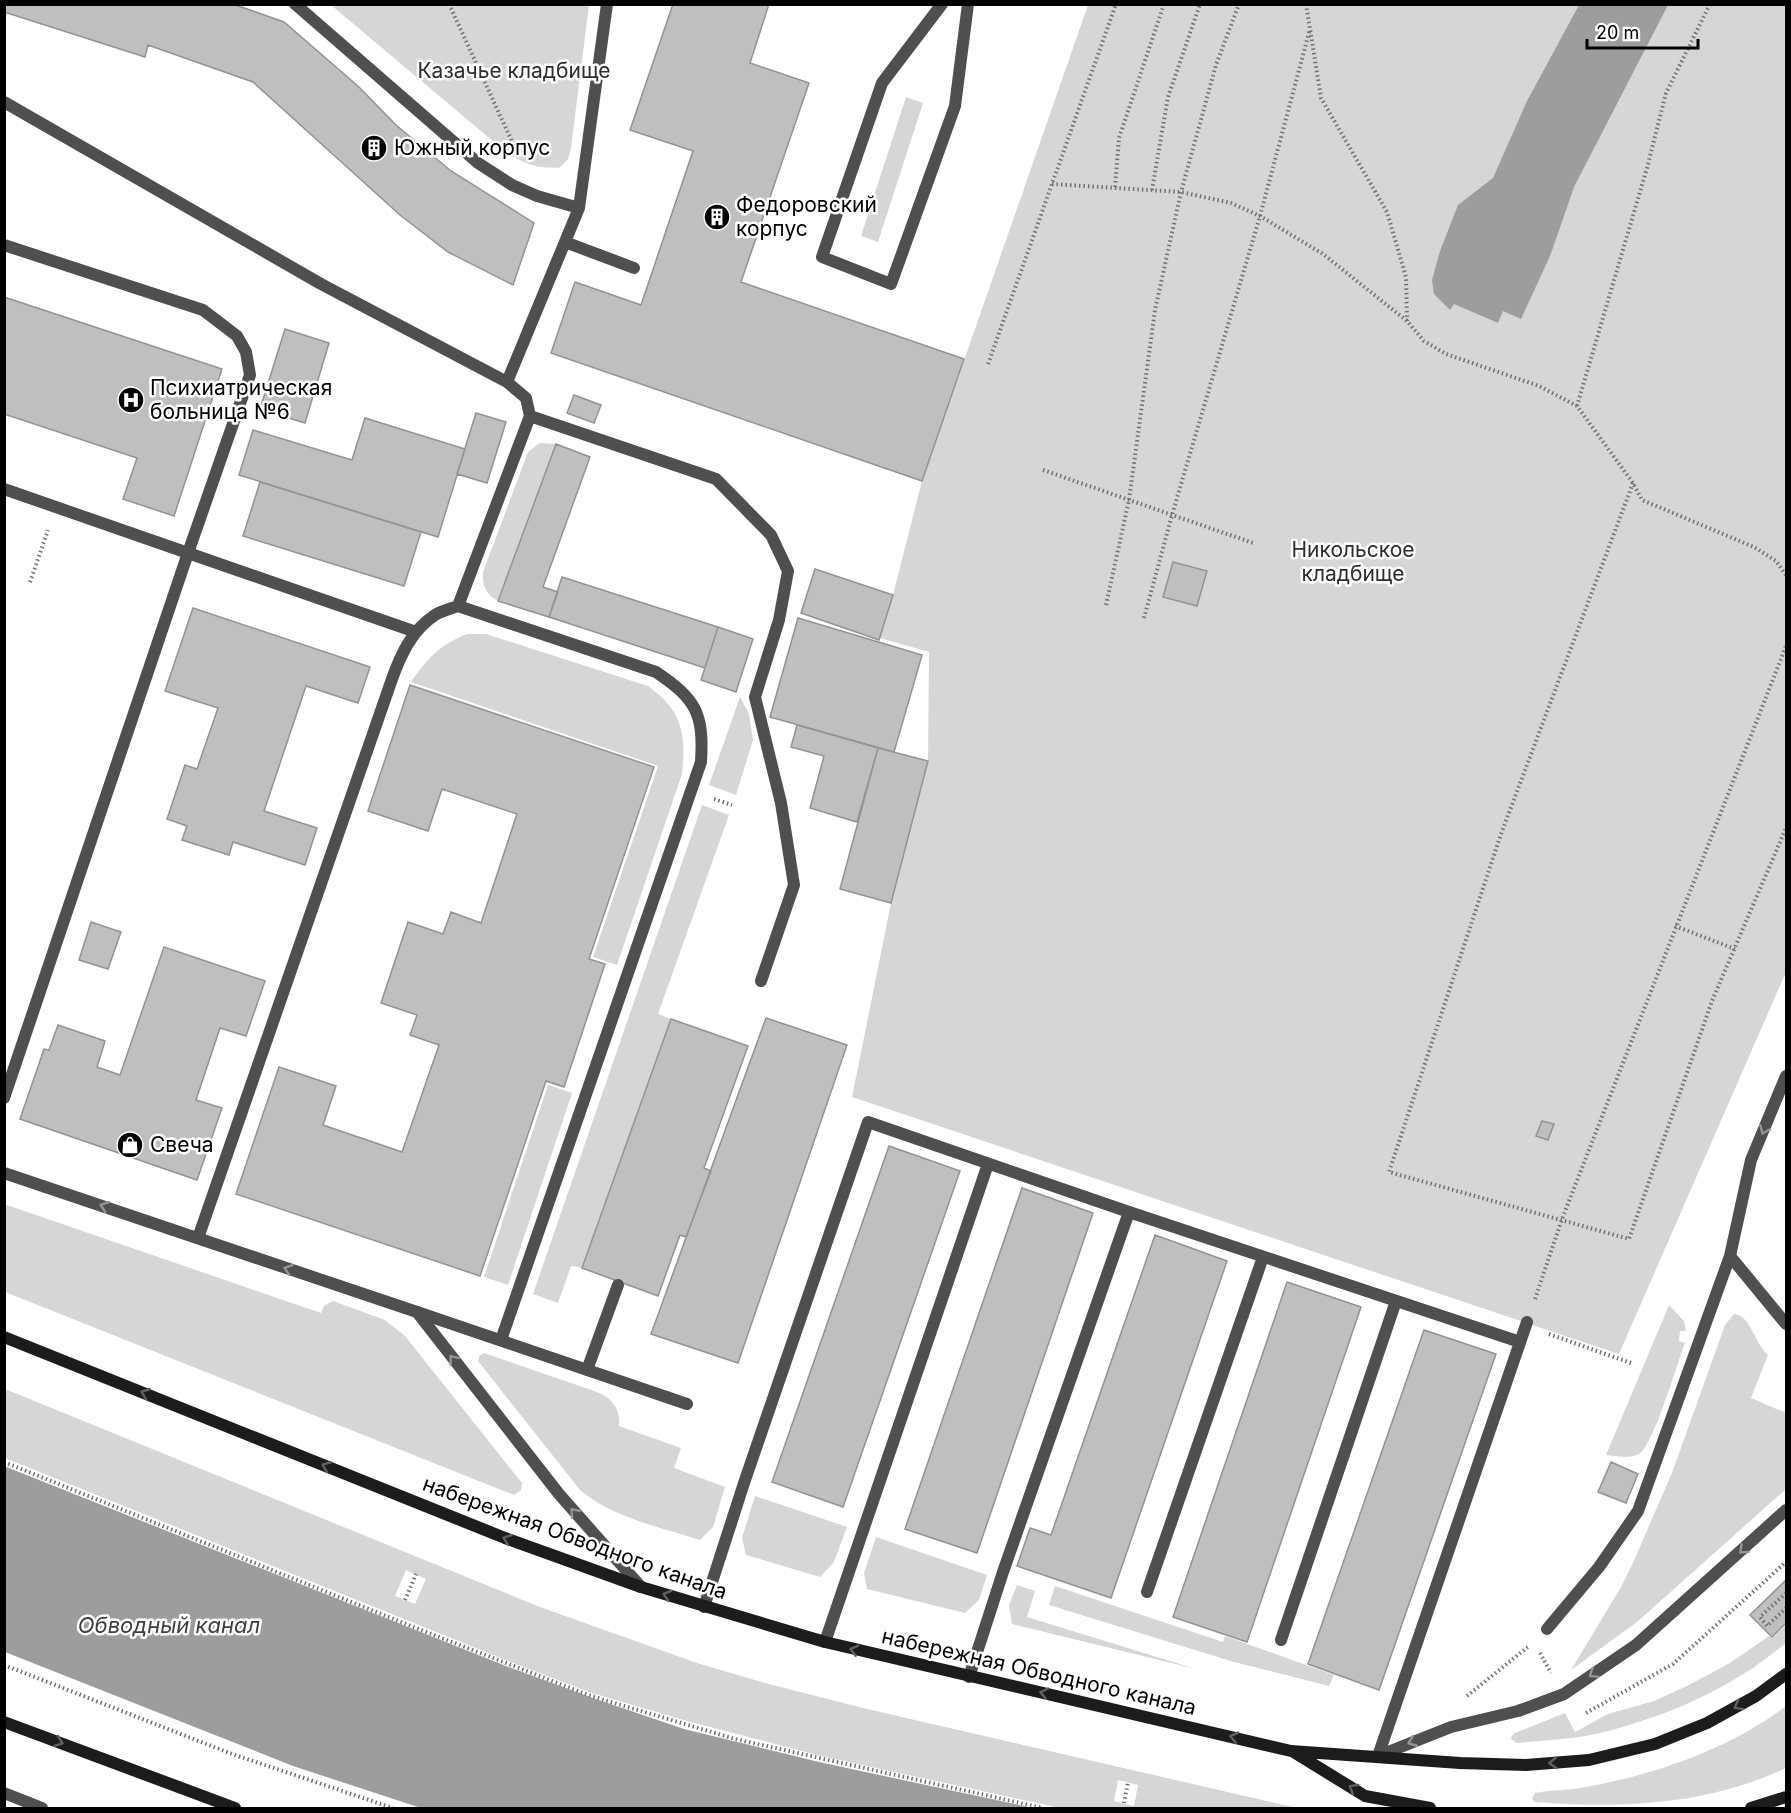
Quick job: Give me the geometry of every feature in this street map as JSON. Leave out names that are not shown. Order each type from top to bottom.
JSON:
[{"type":"main road","name":"набережная Обводного канала","points":[[4,1337],[505,1538],[641,1587],[825,1642],[1291,1751],[1460,1763],[1526,1765],[1589,1761],[1655,1744],[1707,1723],[1756,1696],[1786,1674]]},
{"type":"main road","points":[[4,1722],[235,1809]]},
{"type":"main road","name":"набережная Обводного канала","points":[[1291,1751],[1365,1796],[1430,1809]]},
{"type":"main road","points":[[1751,1809],[1786,1797]]},
{"type":"street","points":[[295,4],[478,163],[512,185],[537,196],[579,208]]},
{"type":"street","points":[[507,382],[579,208],[607,4]]},
{"type":"street","points":[[942,4],[882,83],[822,257],[891,284],[955,106],[968,4]]},
{"type":"street","points":[[4,102],[321,284],[507,382],[526,398],[530,417],[458,606]]},
{"type":"street","points":[[565,242],[634,268]]},
{"type":"street","points":[[4,245],[203,310],[237,336],[246,352],[250,375],[4,1098]]},
{"type":"street","points":[[530,417],[716,479],[771,535],[788,572],[778,621],[755,697],[781,803],[794,885],[761,981]]},
{"type":"street","points":[[4,489],[416,632]]},
{"type":"street","points":[[198,1238],[402,651],[416,632],[436,614],[458,606],[656,672],[682,689],[697,711],[703,736],[701,762],[501,1340]]},
{"type":"street","points":[[1547,1629],[1599,1567],[1638,1511],[1730,1256],[1751,1160],[1786,1076]]},
{"type":"street","points":[[704,1607],[744,1483],[868,1122],[1129,1212],[1520,1342]]},
{"type":"street","points":[[825,1642],[988,1164]]},
{"type":"street","points":[[4,1173],[687,1404]]},
{"type":"street","points":[[969,1677],[1003,1572],[1129,1212]]},
{"type":"street","points":[[1730,1256],[1786,1324]]},
{"type":"street","points":[[1147,1592],[1263,1257]]},
{"type":"street","points":[[587,1370],[618,1285]]},
{"type":"street","points":[[1281,1640],[1396,1301]]},
{"type":"street","points":[[417,1312],[558,1494],[641,1587]]},
{"type":"street","points":[[1378,1756],[1527,1322]]},
{"type":"street","points":[[1378,1756],[1451,1727],[1518,1711],[1564,1694],[1635,1645],[1786,1510]]},
{"type":"street","points":[[4,1793],[42,1809]]},
{"type":"path","points":[[448,4],[520,159]]},
{"type":"path","points":[[988,364],[1116,4]]},
{"type":"path","points":[[1115,187],[1119,138],[1164,4]]},
{"type":"path","points":[[1152,189],[1168,97],[1200,4]]},
{"type":"path","points":[[1106,605],[1129,500],[1155,310],[1181,192],[1216,64],[1239,4]]},
{"type":"path","points":[[1306,4],[1321,98],[1387,212],[1406,277],[1407,321]]},
{"type":"path","points":[[1576,406],[1647,168],[1666,93],[1710,4]]},
{"type":"path","points":[[1144,618],[1260,216],[1310,29]]},
{"type":"path","points":[[1052,184],[1181,192],[1231,202],[1260,216],[1323,254],[1407,321],[1424,341],[1446,354],[1539,386],[1576,406],[1633,483],[1642,500],[1754,547],[1776,561],[1786,575]]},
{"type":"path","points":[[1043,470],[1253,543]]},
{"type":"path","points":[[1633,483],[1501,834],[1389,1172],[1629,1239],[1712,1001],[1786,828]]},
{"type":"path","points":[[30,582],[56,507]]},
{"type":"path","points":[[1527,1322],[1562,1220],[1786,646]]},
{"type":"path","points":[[1676,926],[1735,949]]},
{"type":"path","points":[[1560,1338],[1630,1363]]},
{"type":"path","points":[[4,1462],[591,1696],[735,1739],[1042,1809]]},
{"type":"path","points":[[1578,1717],[1673,1664],[1786,1562]]},
{"type":"path","points":[[405,1600],[416,1574]]},
{"type":"path","points":[[1786,1593],[1760,1617],[1767,1626],[1786,1608]]},
{"type":"path","points":[[1466,1696],[1547,1629]]},
{"type":"path","points":[[4,1665],[232,1754],[393,1809]]},
{"type":"path","points":[[1124,1803],[1128,1782]]},
{"type":"green space","name":"Казачье кладбище","points":[[331,5],[589,5],[568,159],[559,168],[544,167],[526,163],[507,153]]},
{"type":"green space","name":"Никольское кладбище","points":[[1088,5],[1786,5],[1786,972],[1619,1354],[852,1097],[891,903],[928,761],[929,652],[880,638],[922,481]]},
{"type":"green space","points":[[906,97],[923,103],[878,242],[861,236]]},
{"type":"green space","points":[[540,443],[556,444],[498,601],[486,589],[483,572],[528,452]]},
{"type":"green space","points":[[467,634],[486,634],[648,686],[669,705],[680,724],[683,747],[682,774],[617,965],[593,957],[658,766],[411,682],[434,654]]},
{"type":"green space","points":[[740,697],[749,714],[753,740],[736,795],[709,785]]},
{"type":"green space","points":[[702,805],[729,815],[658,1014],[671,1019],[582,1268],[571,1266],[558,1303],[533,1294]]},
{"type":"green space","points":[[548,1085],[572,1093],[508,1285],[484,1277]]},
{"type":"green space","points":[[4,1204],[321,1313],[324,1306],[333,1301],[385,1320],[405,1336],[522,1483],[521,1490],[514,1495],[5,1292]]},
{"type":"green space","points":[[1669,1305],[1684,1321],[1686,1331],[1680,1331],[1679,1341],[1685,1343],[1658,1420],[1645,1447],[1639,1454],[1627,1457],[1606,1455]]},
{"type":"green space","points":[[1734,1314],[1745,1319],[1768,1355],[1751,1398],[1786,1413],[1786,1489],[1637,1622],[1571,1670],[1632,1565],[1672,1473],[1725,1325]]},
{"type":"green space","points":[[484,1353],[597,1392],[607,1398],[617,1409],[619,1426],[681,1448],[674,1468],[725,1487],[713,1527],[700,1540],[622,1515],[593,1500],[580,1490],[478,1361],[480,1355]]},
{"type":"green space","points":[[5,1389],[540,1607],[697,1663],[863,1708],[1297,1808],[1060,1808],[821,1756],[687,1721],[592,1693],[508,1661],[5,1458]],"holes":[[[406,1570],[426,1579],[415,1604],[395,1596]],[[1118,1780],[1138,1785],[1134,1806],[1114,1801]]]},
{"type":"green space","points":[[755,1496],[847,1527],[834,1562],[820,1577],[746,1555],[742,1538]]},
{"type":"green space","points":[[876,1537],[987,1575],[979,1600],[965,1613],[867,1589],[864,1573]]},
{"type":"green space","points":[[1017,1585],[1035,1591],[1027,1617],[1196,1669],[1012,1624],[1009,1605]]},
{"type":"green space","points":[[1055,1586],[1223,1642],[1225,1636],[1334,1675],[1329,1686],[1234,1662],[1049,1605]]},
{"type":"green space","points":[[1786,1625],[1785,1644],[1752,1669],[1725,1685],[1676,1708],[1597,1734],[1517,1743],[1511,1739],[1515,1733],[1565,1713],[1575,1732],[1608,1714],[1654,1701],[1730,1663],[1769,1636],[1772,1638]]},
{"type":"green space","points":[[1786,1706],[1786,1768],[1756,1780],[1726,1790],[1663,1802],[1599,1805],[1535,1802],[1532,1799],[1535,1793],[1608,1783],[1689,1759],[1740,1736]]},
{"type":"water","points":[[1579,5],[1668,5],[1574,187],[1550,256],[1521,319],[1503,311],[1498,323],[1454,304],[1450,310],[1434,294],[1432,280],[1440,251],[1458,205],[1493,178],[1527,101]]},
{"type":"water","name":"Обводный канал","points":[[4,1466],[506,1666],[684,1729],[819,1762],[1033,1808],[421,1808],[293,1766],[5,1652]]},
{"type":"building","name":"Южный корпус","points":[[4,4],[233,4],[284,22],[359,87],[396,125],[451,171],[534,223],[513,285],[448,252],[400,215],[253,82],[148,45],[145,57],[4,12]]},
{"type":"building","name":"Федоровский корпус","points":[[673,4],[769,4],[750,63],[809,83],[741,282],[964,359],[922,481],[551,353],[575,282],[641,305],[693,151],[630,130]]},
{"type":"building","points":[[4,297],[222,369],[174,516],[123,499],[137,458],[4,414]]},
{"type":"building","points":[[285,329],[329,343],[305,423],[260,409]]},
{"type":"building","points":[[574,395],[601,405],[594,423],[567,413]]},
{"type":"building","points":[[476,413],[506,422],[487,483],[457,474]]},
{"type":"building","points":[[365,418],[465,449],[438,537],[239,475],[253,430],[352,460]]},
{"type":"building","points":[[556,444],[590,457],[543,587],[558,592],[549,617],[498,601]]},
{"type":"building","points":[[260,482],[421,532],[404,586],[243,536]]},
{"type":"building","points":[[1173,562],[1207,571],[1197,606],[1163,597]]},
{"type":"building","points":[[815,569],[893,595],[879,640],[801,613]]},
{"type":"building","points":[[562,577],[718,627],[705,668],[549,617]]},
{"type":"building","points":[[193,608],[370,667],[358,703],[306,686],[264,811],[317,828],[305,865],[233,842],[229,855],[182,840],[187,826],[167,819],[185,765],[197,769],[218,708],[165,691]]},
{"type":"building","points":[[798,618],[922,655],[894,752],[770,717]]},
{"type":"building","points":[[718,627],[753,639],[736,692],[701,680]]},
{"type":"building","points":[[410,685],[654,767],[589,959],[605,964],[564,1087],[546,1081],[480,1276],[236,1194],[279,1067],[336,1086],[323,1125],[402,1152],[439,1045],[410,1035],[417,1015],[381,1003],[408,922],[443,934],[451,912],[481,923],[517,814],[442,789],[428,831],[368,811]]},
{"type":"building","points":[[797,725],[878,748],[857,822],[810,808],[824,756],[791,747]]},
{"type":"building","points":[[878,748],[928,761],[891,903],[840,889]]},
{"type":"building","points":[[91,922],[121,932],[108,969],[79,960]]},
{"type":"building","points":[[164,947],[265,981],[246,1036],[220,1028],[196,1100],[222,1108],[197,1180],[20,1119],[44,1049],[49,1050],[58,1025],[105,1041],[97,1067],[120,1075]]},
{"type":"building","points":[[766,1018],[847,1045],[738,1363],[651,1334]]},
{"type":"building","points":[[671,1019],[748,1046],[704,1168],[711,1171],[686,1237],[680,1235],[658,1296],[582,1268]]},
{"type":"building","points":[[1542,1121],[1554,1124],[1548,1140],[1536,1136]]},
{"type":"building","points":[[889,1146],[960,1171],[843,1507],[772,1482]]},
{"type":"building","points":[[1022,1188],[1093,1213],[977,1553],[905,1529]]},
{"type":"building","points":[[1155,1235],[1227,1261],[1111,1598],[1017,1566],[1030,1528],[1051,1535]]},
{"type":"building","points":[[1287,1282],[1361,1307],[1247,1642],[1173,1617]]},
{"type":"building","points":[[1424,1330],[1496,1354],[1379,1690],[1308,1664]]},
{"type":"building","points":[[1611,1462],[1638,1474],[1626,1503],[1598,1492]]},
{"type":"building","points":[[1786,1580],[1786,1623],[1772,1637],[1750,1615]]},
{"type":"place","name":"Южный корпус","points":[[374,148]]},
{"type":"place","name":"Федоровский корпус","points":[[717,217]]},
{"type":"place","name":"Психиатрическая больница №6","points":[[131,400]]},
{"type":"place","name":"Свеча","points":[[130,1145]]}]
